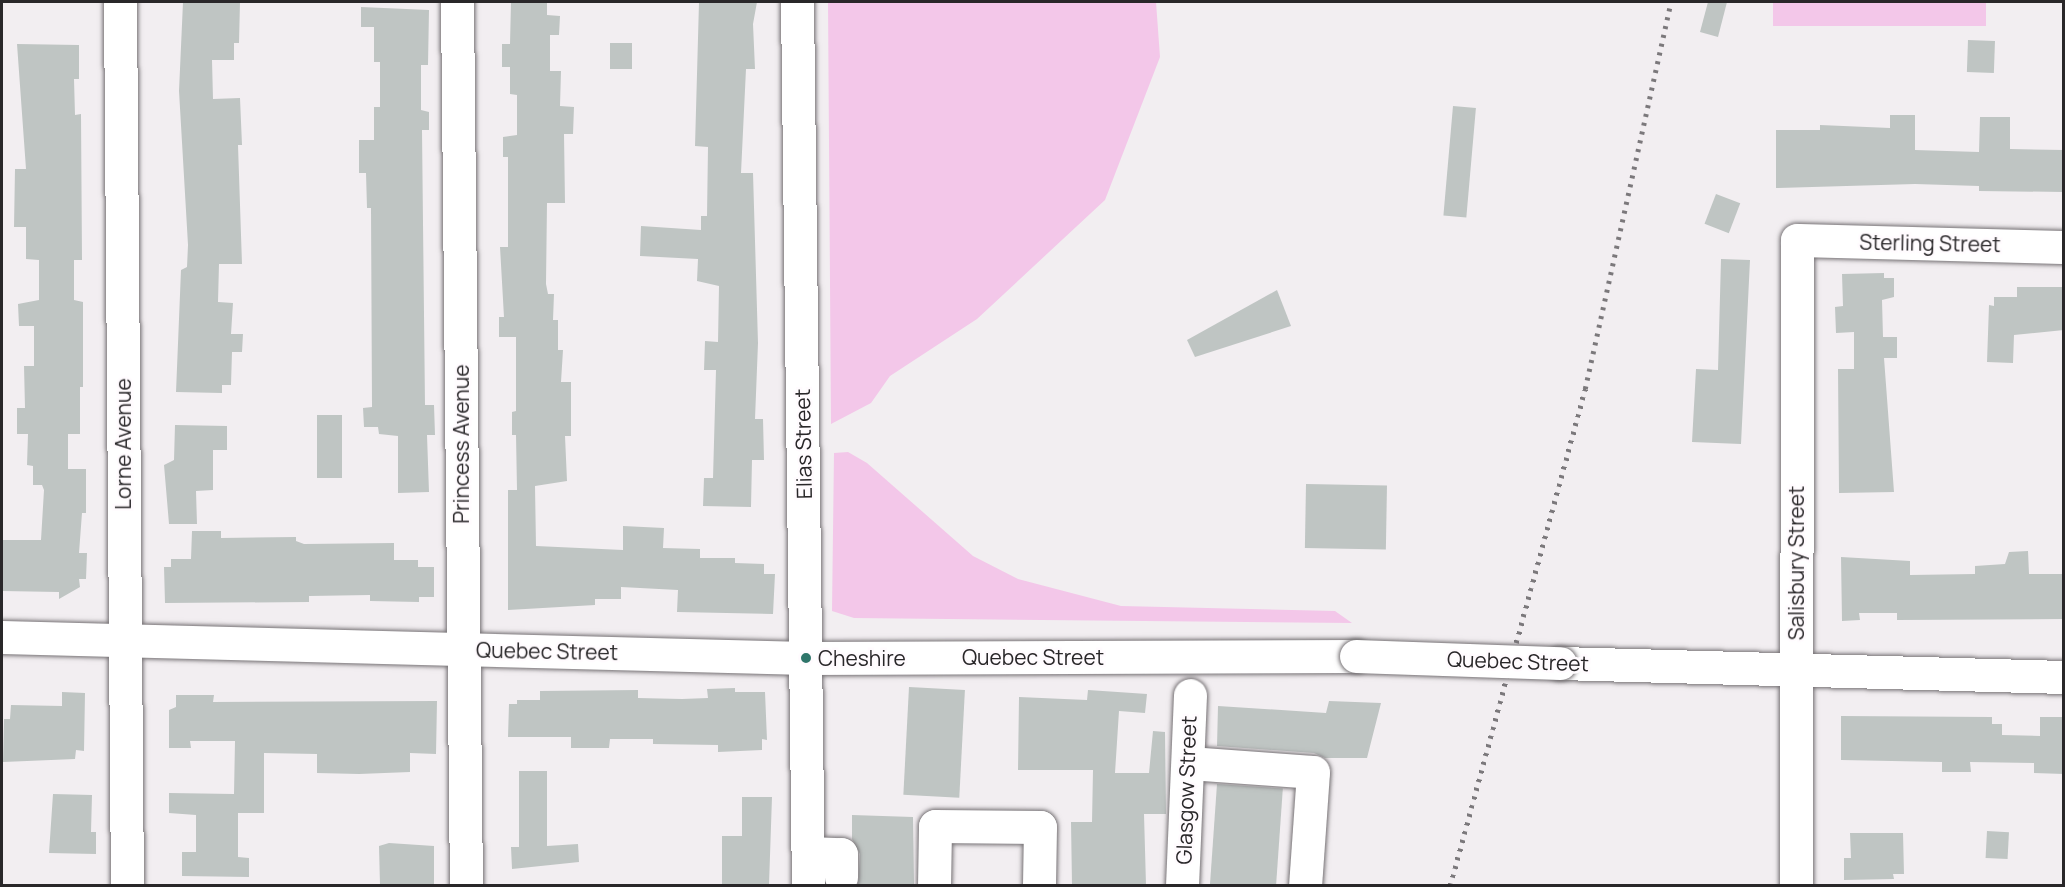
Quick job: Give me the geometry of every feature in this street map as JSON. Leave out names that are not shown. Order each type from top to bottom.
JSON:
[{"type":"street","name":"Lorne Avenue","points":[[120,2],[127,885]]},
{"type":"street","name":"Princess Avenue","points":[[457,2],[466,885]]},
{"type":"street","name":"Elias Street","points":[[798,2],[808,885]]},
{"type":"street","name":"Sterling Street","points":[[1797,240],[2064,247]]},
{"type":"street","name":"Salisbury Street","points":[[1796,885],[1797,240]]},
{"type":"street","name":"Quebec Street","points":[[2,637],[806,658],[1356,656],[2064,676]]},
{"type":"street","name":"Glasgow Street","points":[[1182,885],[1190,695]]},
{"type":"street","points":[[1188,763],[1313,772],[1305,885]]},
{"type":"street","points":[[934,885],[935,826],[1040,827],[1038,885]]},
{"type":"street","points":[[808,853],[841,854],[841,877]]},
{"type":"shaded area","points":[[828,2],[1156,2],[1160,57],[1105,200],[977,319],[890,376],[871,403],[831,424]]},
{"type":"shaded area","points":[[1773,2],[1986,2],[1986,26],[1773,26]]},
{"type":"shaded area","points":[[848,452],[867,463],[973,556],[1018,579],[1121,606],[1335,611],[1352,623],[854,618],[832,611],[834,453]]},
{"type":"building","points":[[183,2],[240,2],[239,43],[234,43],[234,60],[212,60],[213,99],[240,98],[242,145],[238,145],[242,264],[219,264],[218,302],[233,303],[231,334],[243,334],[242,352],[232,352],[231,385],[222,385],[222,393],[176,392],[181,270],[187,267],[188,245],[179,91]]},
{"type":"building","points":[[511,2],[547,2],[547,15],[560,16],[559,35],[550,35],[550,71],[561,71],[560,106],[574,107],[573,134],[564,134],[565,203],[547,203],[546,284],[548,294],[554,294],[553,320],[558,320],[558,350],[563,350],[561,382],[571,382],[571,436],[565,436],[567,481],[535,486],[536,546],[623,550],[623,526],[664,528],[663,548],[700,549],[700,558],[735,558],[735,563],[764,564],[764,574],[775,574],[773,614],[677,612],[678,590],[621,587],[621,599],[595,599],[595,605],[508,610],[508,490],[517,490],[516,435],[512,435],[512,412],[516,411],[516,337],[499,337],[499,317],[504,317],[500,247],[508,247],[508,157],[503,157],[503,137],[517,135],[517,95],[510,94],[510,67],[502,67],[502,44],[510,44]]},
{"type":"building","points":[[699,2],[757,2],[753,24],[755,69],[746,69],[741,173],[753,173],[758,343],[755,419],[763,419],[764,460],[752,460],[751,507],[703,506],[704,478],[713,478],[716,370],[704,370],[705,341],[718,342],[719,286],[697,281],[698,259],[640,256],[641,226],[701,230],[701,216],[707,216],[708,147],[695,146]]},
{"type":"building","points":[[1708,2],[1727,2],[1718,37],[1700,32]]},
{"type":"building","points":[[361,7],[429,10],[428,65],[421,65],[421,110],[429,112],[429,130],[422,130],[425,405],[434,405],[435,435],[427,435],[429,492],[398,493],[398,436],[379,434],[378,427],[364,427],[363,408],[372,407],[371,208],[367,208],[366,173],[359,173],[359,140],[374,140],[374,107],[380,107],[380,62],[374,62],[374,27],[361,27]]},
{"type":"building","points":[[1968,40],[1995,41],[1994,73],[1967,72]]},
{"type":"building","points":[[610,43],[632,43],[632,69],[610,69]]},
{"type":"building","points":[[17,44],[79,45],[79,79],[74,79],[75,115],[81,114],[82,260],[74,260],[74,300],[83,302],[83,387],[80,387],[80,434],[68,434],[68,469],[86,469],[86,513],[82,513],[79,553],[87,553],[86,579],[79,579],[80,587],[59,599],[59,592],[2,591],[2,540],[41,540],[44,490],[42,485],[33,485],[33,466],[27,465],[28,434],[17,434],[17,408],[25,408],[24,366],[34,366],[34,326],[19,326],[18,304],[39,300],[39,260],[26,259],[26,227],[14,227],[15,169],[26,169]]},
{"type":"building","points":[[1453,106],[1476,108],[1466,218],[1443,216]]},
{"type":"building","points":[[1890,115],[1915,115],[1915,150],[1979,152],[1980,117],[2010,117],[2010,149],[2064,150],[2064,192],[1979,191],[1979,186],[1915,184],[1776,188],[1776,130],[1820,130],[1820,125],[1890,128]]},
{"type":"building","points":[[1716,194],[1740,203],[1729,233],[1705,224]]},
{"type":"building","points":[[1721,259],[1750,260],[1741,444],[1692,442],[1696,369],[1718,370]]},
{"type":"building","points":[[1884,273],[1884,278],[1894,278],[1894,297],[1882,300],[1883,337],[1897,337],[1897,358],[1884,358],[1894,492],[1839,493],[1838,369],[1854,369],[1854,332],[1836,333],[1835,307],[1843,306],[1842,274]]},
{"type":"building","points":[[2017,287],[2064,287],[2064,330],[2014,335],[2013,363],[1987,362],[1989,305],[1994,306],[1994,297],[2017,297]]},
{"type":"building","points":[[1277,290],[1291,326],[1195,357],[1187,340]]},
{"type":"building","points":[[317,415],[342,415],[342,478],[317,478]]},
{"type":"building","points":[[175,425],[227,426],[227,450],[213,450],[213,490],[196,491],[197,524],[169,524],[164,465],[174,460]]},
{"type":"building","points":[[1306,484],[1387,485],[1386,549],[1305,548]]},
{"type":"building","points":[[192,531],[221,531],[221,538],[296,537],[296,541],[304,544],[394,543],[394,560],[418,560],[418,567],[434,567],[434,597],[419,597],[419,602],[370,601],[370,595],[309,596],[309,602],[165,603],[164,567],[171,567],[171,559],[191,559]]},
{"type":"building","points":[[2028,551],[2029,574],[2064,574],[2064,619],[1897,620],[1897,613],[1859,613],[1860,620],[1842,621],[1841,557],[1910,561],[1910,575],[1975,574],[1975,566],[2005,564],[2009,552]]},
{"type":"building","points":[[909,687],[965,690],[959,798],[903,795]]},
{"type":"building","points":[[735,688],[735,692],[765,692],[767,740],[762,739],[762,750],[718,752],[718,745],[653,744],[653,739],[610,739],[609,748],[571,748],[571,737],[508,737],[509,704],[517,704],[517,700],[540,700],[540,691],[638,690],[638,698],[682,699],[708,698],[707,689]]},
{"type":"building","points":[[1088,690],[1147,694],[1145,713],[1119,711],[1115,773],[1149,773],[1153,731],[1165,732],[1166,814],[1144,814],[1146,885],[1072,885],[1071,822],[1092,822],[1093,770],[1018,770],[1019,697],[1087,700]]},
{"type":"building","points":[[62,692],[85,693],[84,751],[76,750],[75,759],[3,762],[4,719],[10,719],[11,705],[62,706]]},
{"type":"building","points":[[176,695],[214,695],[213,702],[437,701],[436,754],[410,753],[410,772],[359,774],[317,773],[317,754],[264,753],[264,813],[238,813],[238,857],[249,858],[249,877],[182,876],[182,852],[196,852],[196,815],[169,813],[169,793],[234,794],[235,741],[190,741],[191,748],[169,748],[169,710],[176,707]]},
{"type":"building","points":[[1329,701],[1381,703],[1367,758],[1325,758],[1314,753],[1217,746],[1218,706],[1326,713]]},
{"type":"building","points":[[1841,716],[1992,717],[1992,724],[2002,724],[2002,735],[2040,736],[2040,717],[2064,717],[2064,774],[2034,773],[2034,763],[1970,762],[1971,772],[1942,772],[1942,762],[1841,760]]},
{"type":"building","points":[[519,771],[547,771],[547,846],[578,844],[579,862],[512,869],[511,847],[519,847]]},
{"type":"building","points":[[1217,784],[1283,789],[1276,886],[1210,885]]},
{"type":"building","points":[[53,794],[92,795],[91,832],[96,832],[96,854],[49,853]]},
{"type":"building","points":[[742,797],[772,797],[769,885],[722,885],[722,836],[742,836]]},
{"type":"building","points":[[852,815],[913,817],[914,885],[858,885],[860,854],[852,839]]},
{"type":"building","points":[[1987,831],[2009,832],[2008,859],[1986,858]]},
{"type":"building","points":[[1850,833],[1903,833],[1904,874],[1893,874],[1894,879],[1844,880],[1844,858],[1851,858]]},
{"type":"building","points":[[389,843],[434,846],[434,885],[380,885],[379,846]]},
{"type":"railway","points":[[1450,886],[1585,389],[1671,2]]},
{"type":"place","name":"Cheshire","points":[[806,658]]}]
